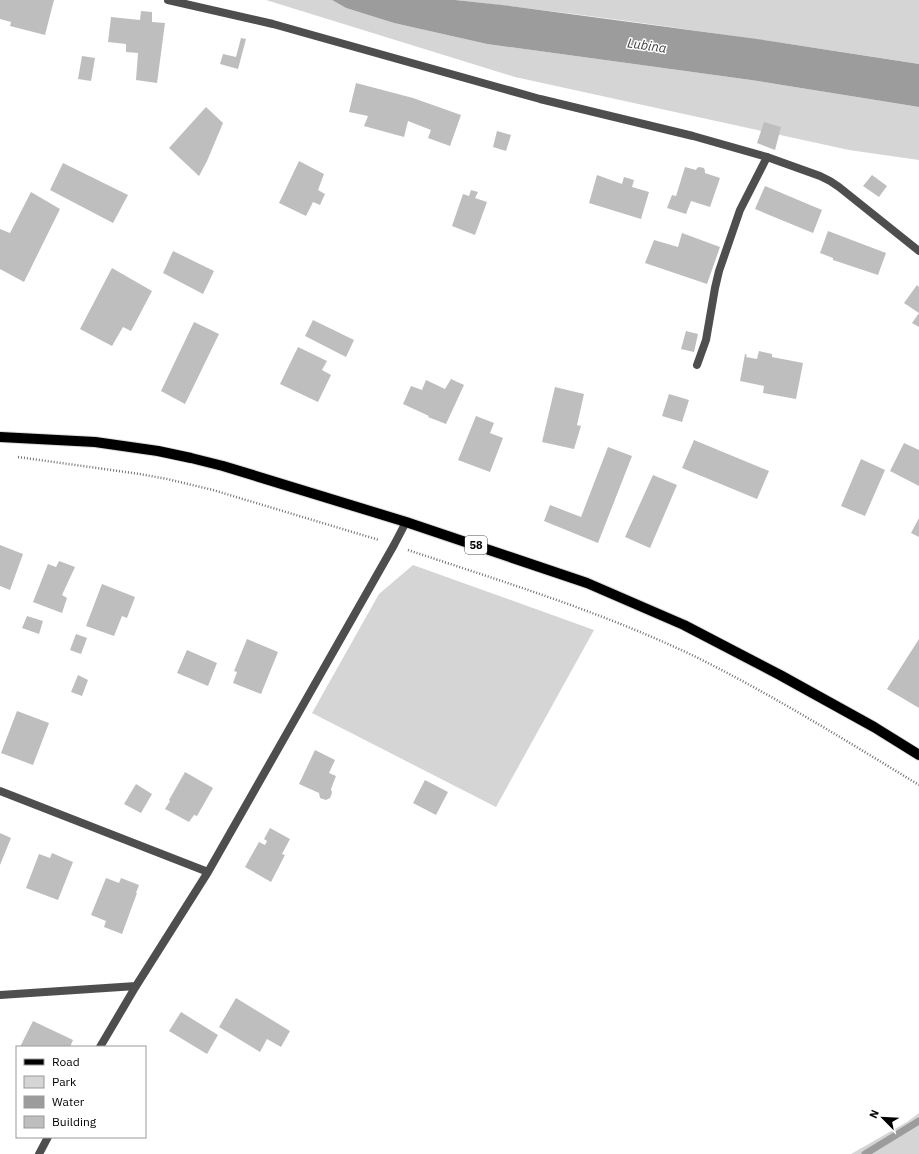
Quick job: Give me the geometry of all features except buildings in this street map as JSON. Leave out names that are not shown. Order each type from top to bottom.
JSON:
[{"type":"main road","name":"58","points":[[0,436],[94,442],[158,451],[223,466],[406,522],[587,583],[684,624],[780,675],[919,755]]},
{"type":"street","points":[[168,0],[273,24],[540,99],[692,136],[766,157],[830,181],[919,251]]},
{"type":"street","points":[[697,365],[706,340],[719,271],[740,210],[766,157]]},
{"type":"street","points":[[101,1046],[136,986],[208,872],[406,522]]},
{"type":"street","points":[[0,791],[208,872]]},
{"type":"street","points":[[0,995],[136,986]]},
{"type":"street","points":[[39,1154],[47,1138]]},
{"type":"path","points":[[15,456],[167,479],[213,490],[385,542]]},
{"type":"path","points":[[407,549],[590,612],[694,656],[821,726],[919,785]]},
{"type":"green space","points":[[266,0],[332,0],[346,8],[394,23],[487,44],[751,80],[919,107],[919,160],[849,150],[515,77]]},
{"type":"green space","points":[[455,0],[919,0],[919,64],[687,29]]},
{"type":"green space","points":[[413,565],[594,630],[496,807],[312,713],[379,594]]},
{"type":"green space","points":[[919,1113],[919,1154],[851,1154],[907,1122]]},
{"type":"water","name":"Lubina","points":[[332,0],[455,0],[502,5],[757,39],[919,64],[919,107],[751,80],[487,44],[394,23],[346,8]]},
{"type":"waterway","points":[[865,1154],[919,1121]]}]
